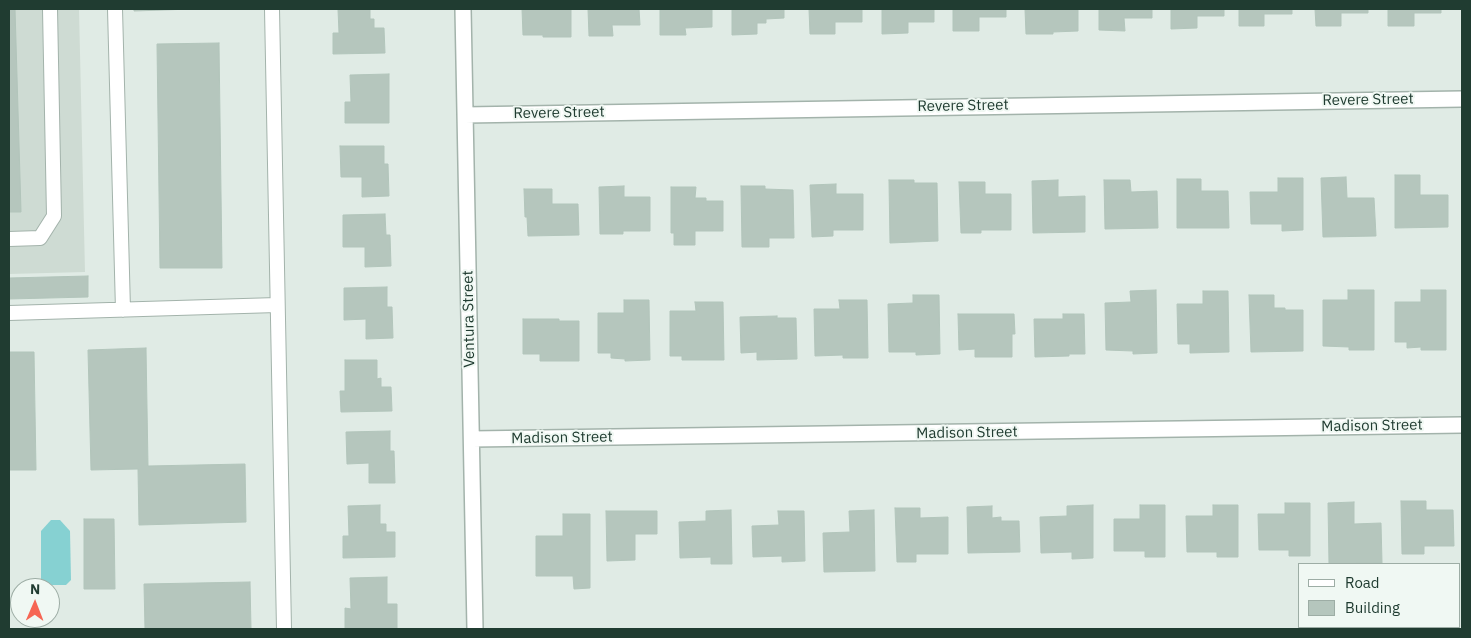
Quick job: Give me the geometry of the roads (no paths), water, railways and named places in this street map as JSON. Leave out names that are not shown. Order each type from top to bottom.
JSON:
[{"type":"street","name":"Ventura Street","points":[[462,9],[475,629]]},
{"type":"street","name":"Revere Street","points":[[465,115],[1462,99]]},
{"type":"street","name":"Madison Street","points":[[472,439],[1462,425]]},
{"type":"lane","points":[[9,239],[40,238],[54,216],[50,9]]},
{"type":"lane","points":[[115,9],[122,310]]},
{"type":"lane","points":[[272,9],[284,629]]},
{"type":"lane","points":[[9,313],[278,305]]},
{"type":"water","points":[[51,520],[60,520],[70,531],[71,580],[66,585],[60,585],[60,578],[41,578],[41,531]]}]
